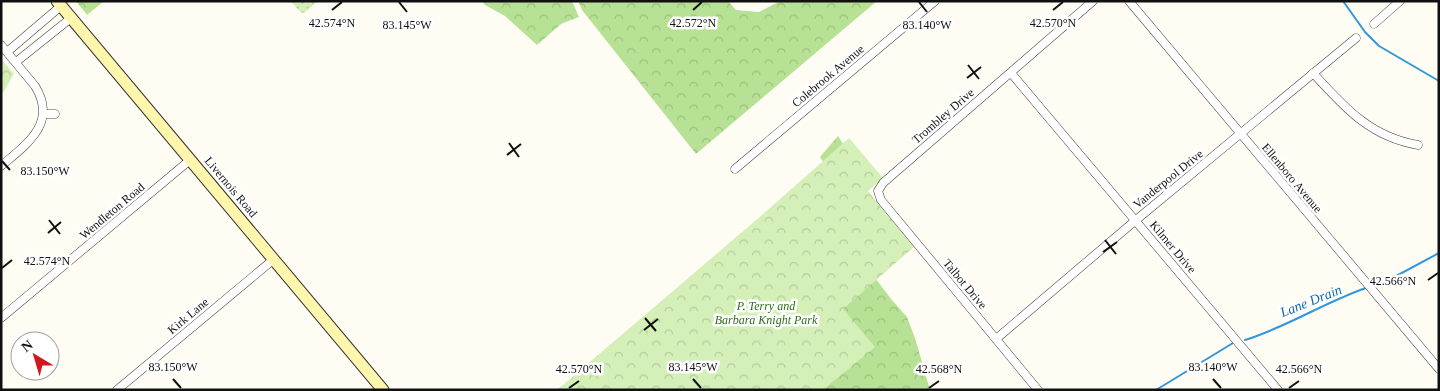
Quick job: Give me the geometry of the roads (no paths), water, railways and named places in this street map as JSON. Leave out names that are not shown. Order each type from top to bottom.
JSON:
[{"type":"main road","name":"Livernois Road","points":[[60,4],[383,390]]},
{"type":"street","name":"Colebrook Avenue","points":[[735,169],[935,1]]},
{"type":"street","name":"Trombley Drive","points":[[878,191],[883,183],[1093,1]]},
{"type":"street","name":"Ellenboro Avenue","points":[[1129,1],[1367,286],[1439,369]]},
{"type":"street","points":[[1374,24],[1400,1]]},
{"type":"street","points":[[7,52],[60,4]]},
{"type":"street","points":[[16,62],[71,18]]},
{"type":"street","name":"Vanderpool Drive","points":[[996,339],[1356,38]]},
{"type":"street","points":[[1,45],[40,93],[43,114],[35,136],[1,166]]},
{"type":"street","name":"Kilmer Drive","points":[[1011,73],[1278,390]]},
{"type":"street","points":[[1313,73],[1348,110],[1364,123],[1385,136],[1418,145]]},
{"type":"street","points":[[43,114],[55,114]]},
{"type":"street","name":"Wendleton Road","points":[[1,318],[190,160]]},
{"type":"street","name":"Talbot Drive","points":[[878,191],[881,200],[1038,390]]},
{"type":"street","name":"Kirk Lane","points":[[117,390],[274,259]]},
{"type":"waterway","points":[[1343,1],[1365,32],[1379,46],[1439,81]]},
{"type":"waterway","name":"Lane Drain","points":[[1373,286],[1385,282],[1439,253]]},
{"type":"waterway","name":"Lane Drain","points":[[1245,340],[1261,335],[1366,288]]},
{"type":"waterway","name":"Lane Drain","points":[[1156,390],[1233,343]]},
{"type":"park label","name":"P. Terry and Barbara Knight Park","points":[[766,313]]}]
